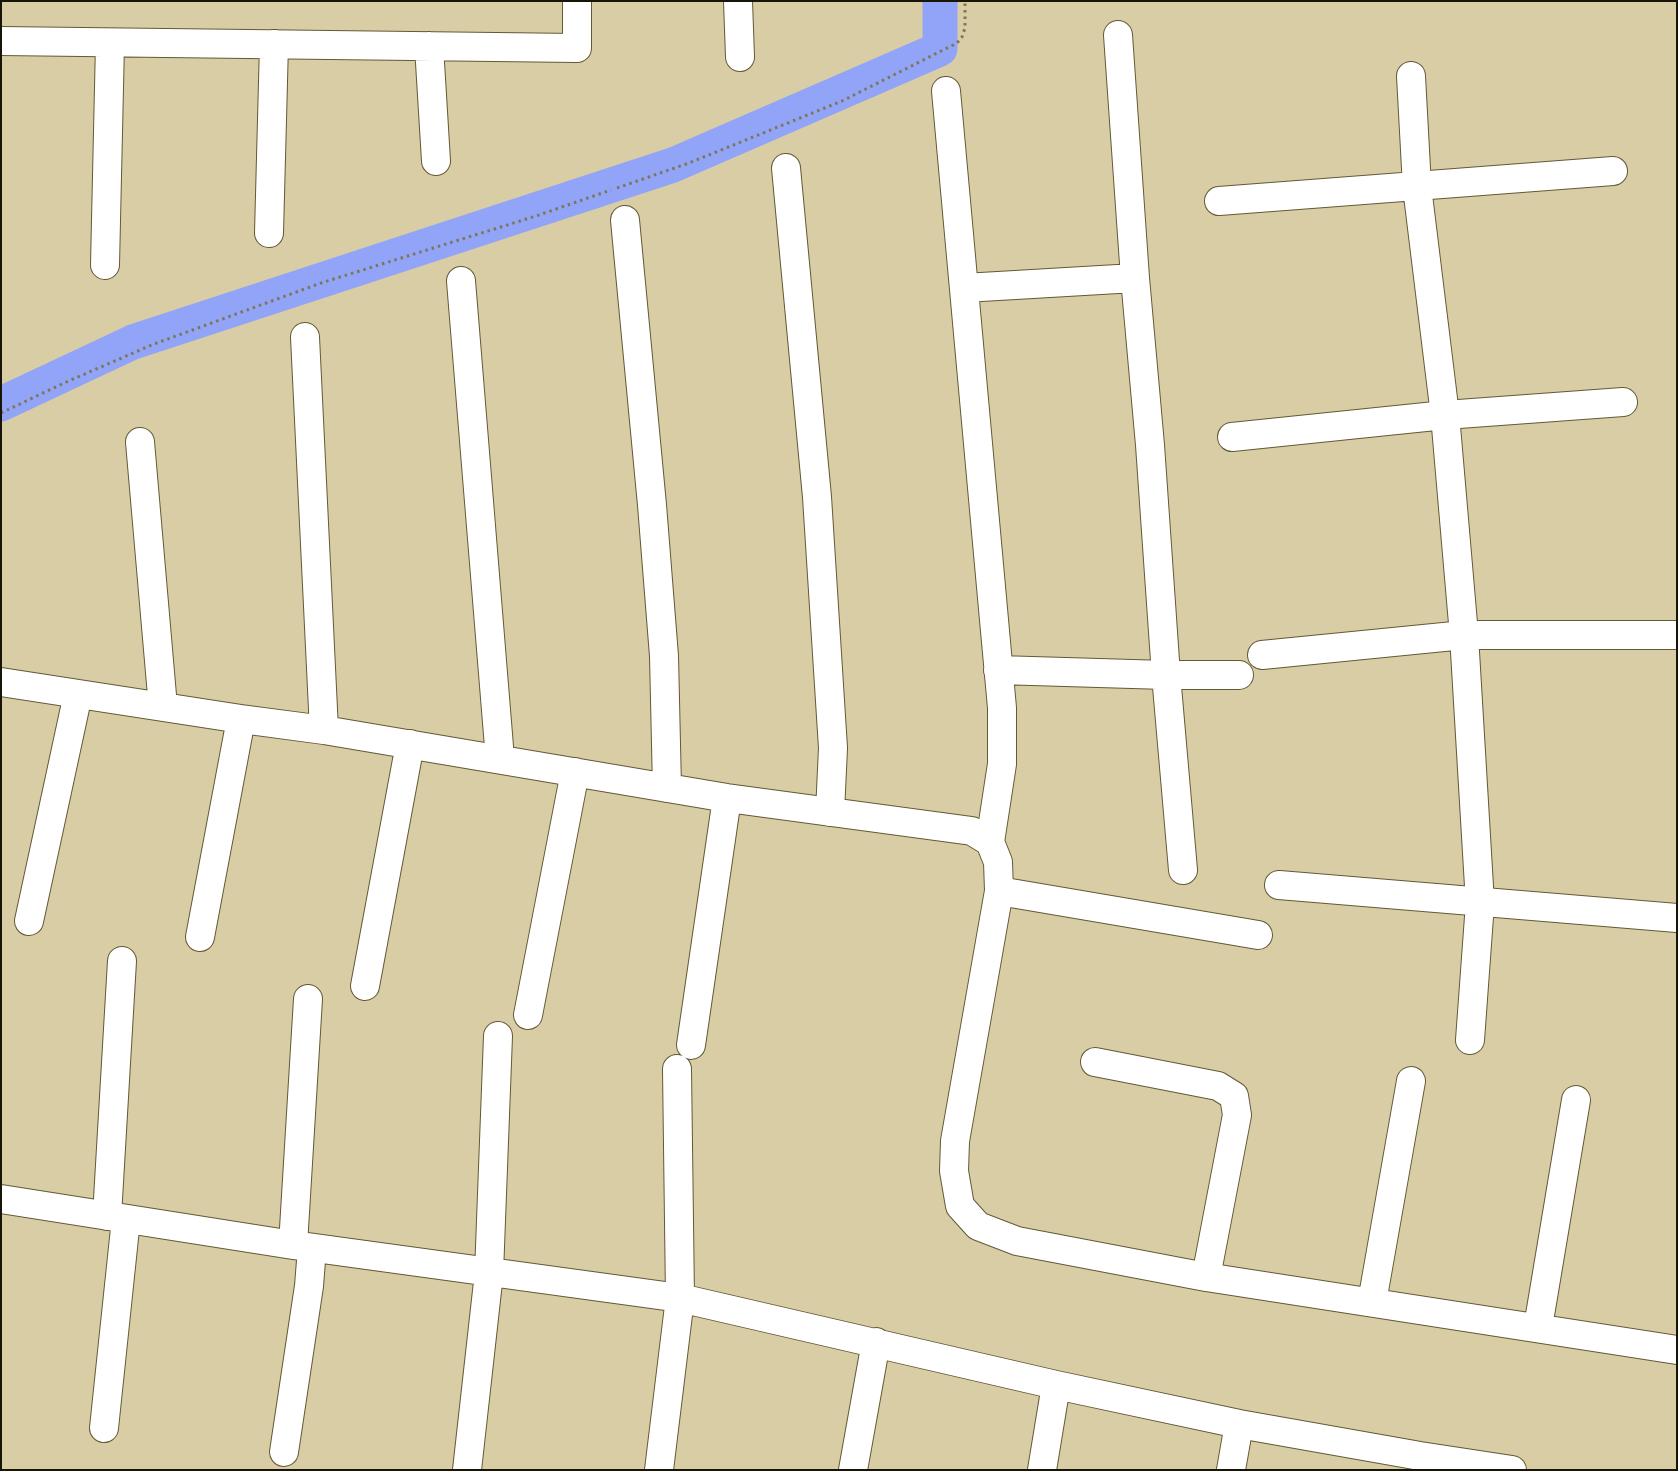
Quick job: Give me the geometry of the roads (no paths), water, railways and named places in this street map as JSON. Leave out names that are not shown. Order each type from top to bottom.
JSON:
[{"type":"street","points":[[1,41],[577,48],[577,1]]},
{"type":"street","points":[[738,1],[740,57]]},
{"type":"street","points":[[1118,35],[1135,278],[1150,444],[1182,870]]},
{"type":"street","points":[[105,265],[110,42]]},
{"type":"street","points":[[269,233],[274,44]]},
{"type":"street","points":[[429,46],[436,161]]},
{"type":"street","points":[[1411,76],[1417,187],[1445,416],[1464,635],[1480,902],[1470,1040]]},
{"type":"street","points":[[946,91],[1002,708],[1002,764],[990,842],[998,862],[999,891],[955,1141],[954,1171],[960,1206],[978,1226],[1017,1241],[1206,1277],[1677,1350]]},
{"type":"street","points":[[786,168],[817,497],[833,748],[830,812]]},
{"type":"street","points":[[1219,201],[1613,171]]},
{"type":"street","points":[[625,220],[652,505],[664,656],[667,788]]},
{"type":"street","points":[[964,288],[1135,278]]},
{"type":"street","points":[[461,281],[500,760]]},
{"type":"street","points":[[305,337],[324,730]]},
{"type":"street","points":[[1232,437],[1445,416],[1623,402]]},
{"type":"street","points":[[140,442],[163,707]]},
{"type":"street","points":[[1262,655],[1464,635],[1677,635]]},
{"type":"street","points":[[998,670],[1166,675],[1239,675]]},
{"type":"street","points":[[1,682],[324,730],[727,798],[972,831],[990,842]]},
{"type":"street","points":[[29,921],[78,694]]},
{"type":"street","points":[[200,937],[241,719]]},
{"type":"street","points":[[365,986],[410,744]]},
{"type":"street","points":[[528,1015],[575,772]]},
{"type":"street","points":[[691,1045],[727,798]]},
{"type":"street","points":[[1279,885],[1677,918]]},
{"type":"street","points":[[999,891],[1258,935]]},
{"type":"street","points":[[104,1428],[117,1218],[122,961]]},
{"type":"street","points":[[284,1452],[309,1286],[303,1247],[308,999]]},
{"type":"street","points":[[467,1470],[489,1273],[498,1036]]},
{"type":"street","points":[[1095,1062],[1218,1086],[1234,1096],[1237,1115],[1206,1277]]},
{"type":"street","points":[[659,1470],[680,1298],[678,1068]]},
{"type":"street","points":[[1372,1302],[1411,1081]]},
{"type":"street","points":[[1538,1327],[1576,1100]]},
{"type":"street","points":[[1,1199],[303,1247],[680,1298],[1056,1385],[1419,1463],[1512,1470]]},
{"type":"street","points":[[853,1470],[876,1342]]},
{"type":"street","points":[[1042,1470],[1056,1385]]},
{"type":"street","points":[[1231,1470],[1239,1424]]},
{"type":"waterway","points":[[1,404],[133,342],[673,165],[940,49],[940,1]]}]
